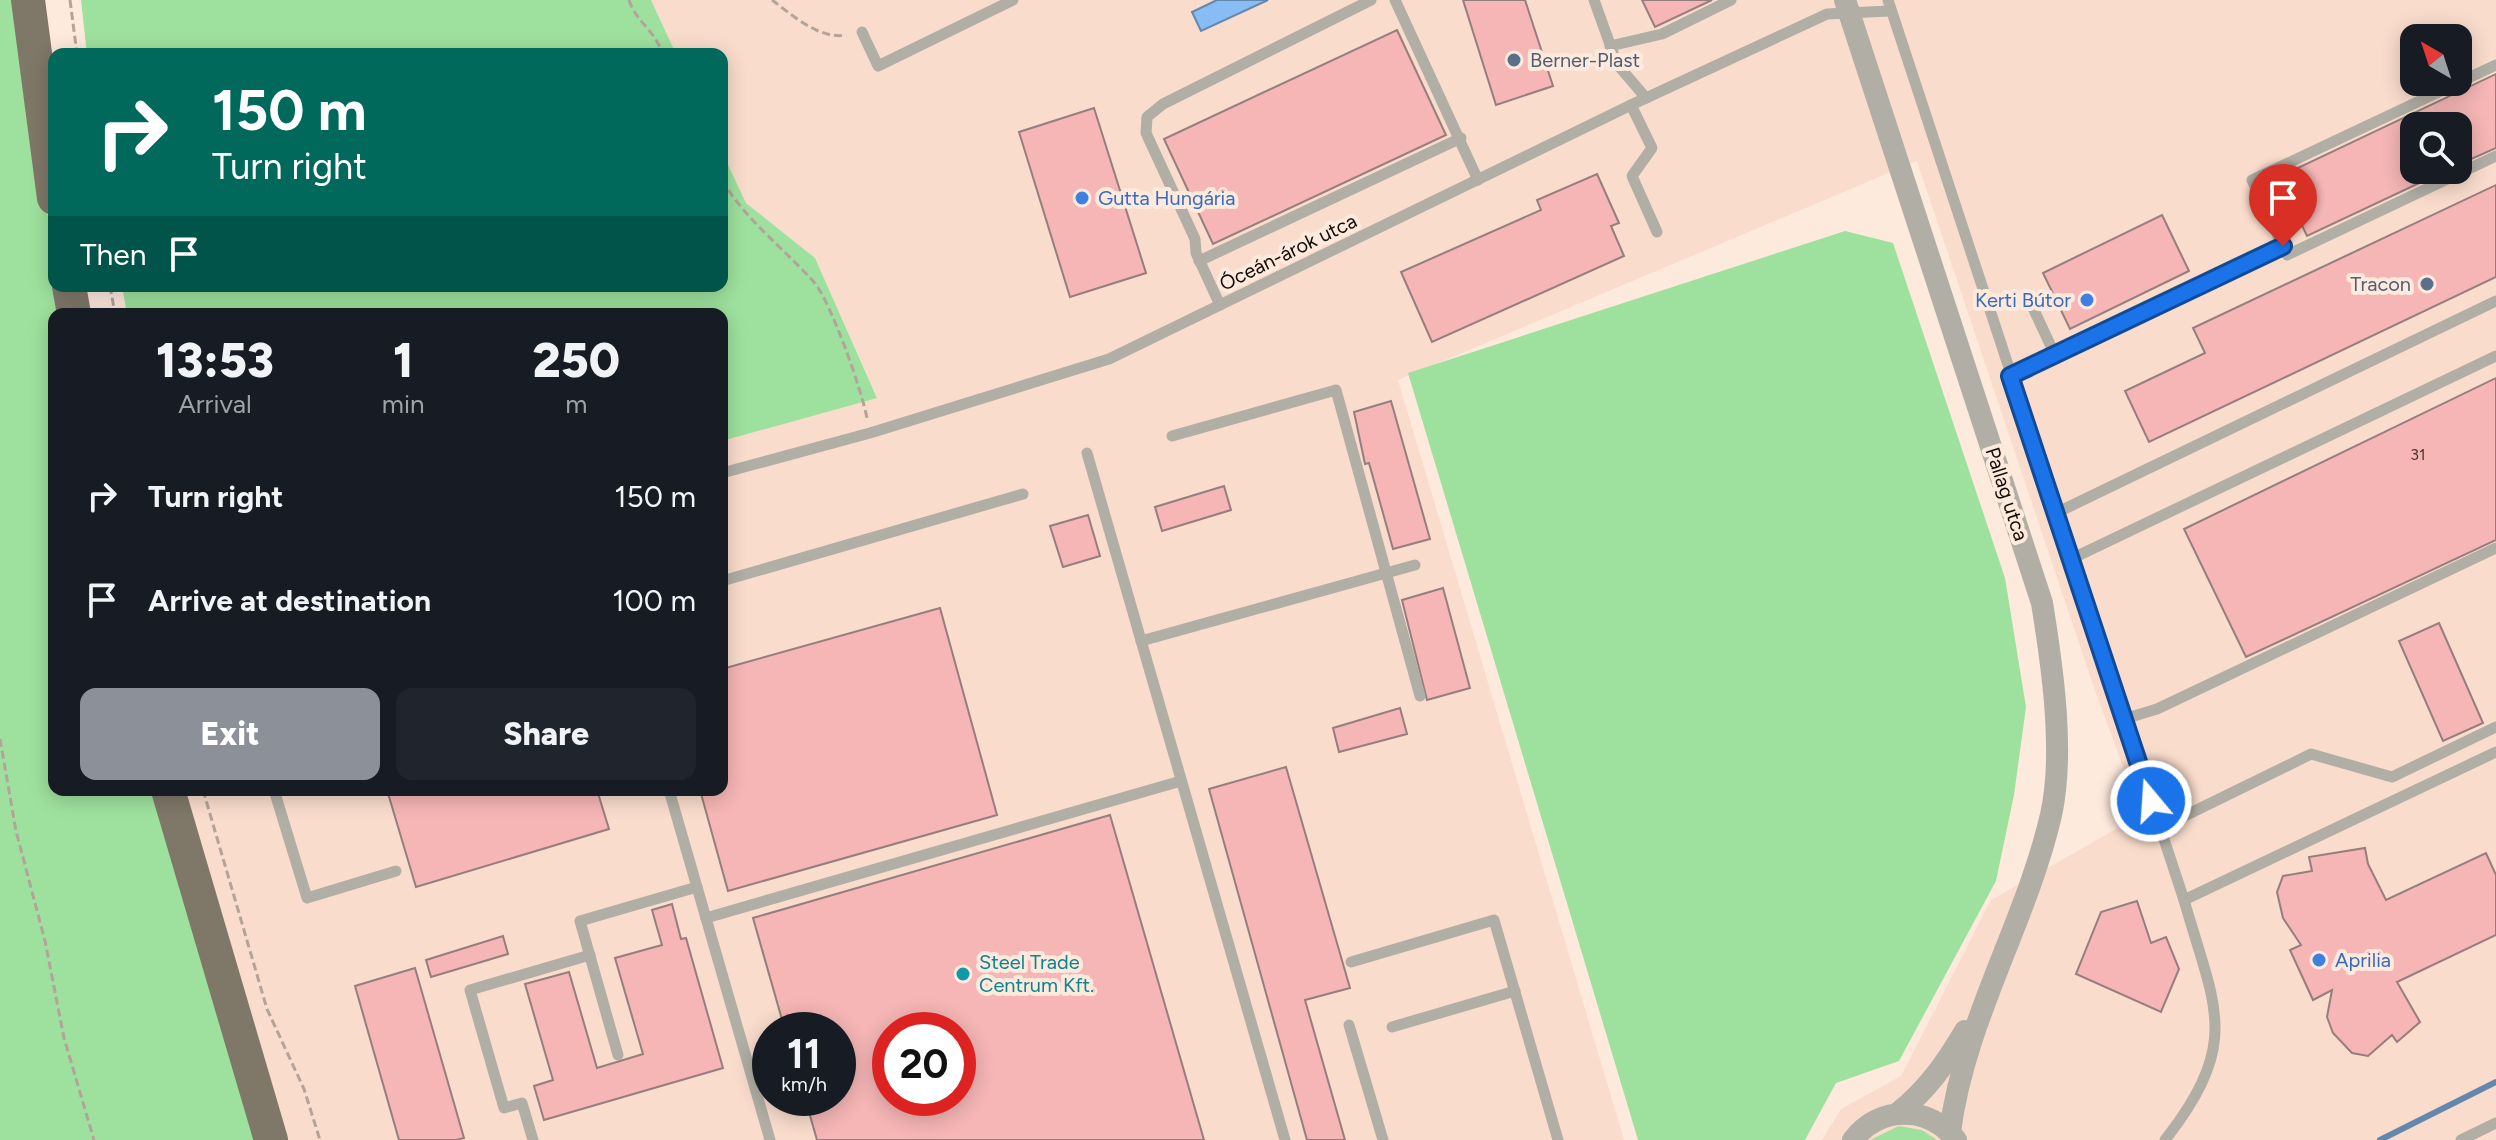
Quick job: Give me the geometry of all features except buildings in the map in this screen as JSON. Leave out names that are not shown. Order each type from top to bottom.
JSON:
[{"type":"main road","points":[[28,0],[48,152]]},
{"type":"main road","points":[[170,796],[271,1140]]},
{"type":"street","name":"Pallag utca","points":[[1840,8],[2042,603],[2052,671],[2056,740],[2052,811],[2035,876],[1987,996]]},
{"type":"street","points":[[1898,1113],[1920,1095],[1940,1072],[1987,996]]},
{"type":"street","points":[[1853,1140],[1877,1118],[1898,1113],[1920,1115],[1953,1136],[1965,1060],[1987,996]]},
{"type":"lane","points":[[862,32],[878,66],[1013,0]]},
{"type":"lane","points":[[1220,305],[1199,261],[1195,239],[1146,133],[1147,117],[1163,104],[1371,0]]},
{"type":"lane","points":[[1395,0],[1478,180]]},
{"type":"lane","points":[[1594,0],[1617,64],[1646,98]]},
{"type":"lane","points":[[1610,46],[1662,34],[1731,0]]},
{"type":"lane","points":[[1822,0],[1840,8],[1888,6]]},
{"type":"lane","name":"Pallag utca","points":[[1888,6],[2184,900],[2216,1011],[2217,1041],[2208,1073],[2189,1109],[2165,1140]]},
{"type":"lane","name":"Óceán-árok utca","points":[[728,471],[870,433],[1109,359],[1631,105],[1840,8]]},
{"type":"lane","points":[[2496,65],[2252,180],[2287,255],[2496,156]]},
{"type":"lane","points":[[1631,105],[1652,148],[1632,176],[1657,232]]},
{"type":"lane","points":[[1199,261],[1461,138]]},
{"type":"lane","points":[[2010,376],[2283,246]]},
{"type":"lane","points":[[2027,295],[2055,355]]},
{"type":"lane","points":[[2056,513],[2496,301]]},
{"type":"lane","points":[[2071,559],[2496,356]]},
{"type":"lane","points":[[1172,436],[1336,390],[1420,696]]},
{"type":"lane","points":[[1087,453],[1285,1140]]},
{"type":"lane","points":[[728,579],[1023,494]]},
{"type":"lane","points":[[2124,719],[2157,709],[2496,548]]},
{"type":"lane","points":[[1141,641],[1415,565]]},
{"type":"lane","points":[[2160,828],[2311,754],[2392,777],[2496,727]]},
{"type":"lane","points":[[2184,900],[2496,752]]},
{"type":"lane","points":[[706,918],[1181,781]]},
{"type":"lane","points":[[276,796],[307,898],[396,871]]},
{"type":"lane","points":[[671,796],[770,1140]]},
{"type":"lane","points":[[618,1055],[580,921],[697,887]]},
{"type":"lane","points":[[1351,962],[1494,920],[1558,1140]]},
{"type":"lane","points":[[533,1140],[522,1103],[504,1108],[470,990],[590,955]]},
{"type":"lane","points":[[1392,1027],[1515,991]]},
{"type":"lane","points":[[1349,1025],[1383,1140]]},
{"type":"lane","points":[[2461,1140],[2496,1123]]},
{"type":"path","points":[[70,0],[76,48]]},
{"type":"path","points":[[629,0],[634,15],[654,34],[660,48]]},
{"type":"path","points":[[772,0],[802,22],[828,34],[837,37],[862,32]]},
{"type":"path","points":[[728,188],[758,226],[816,283],[862,387],[870,433]]},
{"type":"path","points":[[0,739],[16,831],[45,941],[64,1038],[94,1140]]},
{"type":"path","points":[[205,796],[267,1009],[304,1089],[320,1140]]},
{"type":"shaded area","points":[[651,0],[2496,0],[2496,1140],[1822,1140],[1841,1109],[1901,1076],[1991,900],[2141,815],[2093,685],[1917,161],[1398,380],[1624,1140],[267,1140],[172,796],[728,796],[728,439],[877,397],[815,258],[746,203],[728,165],[728,48],[673,48]]},
{"type":"green space","points":[[0,0],[16,0],[48,217],[48,292],[56,292],[62,308],[48,308],[48,796],[172,796],[267,1140],[0,1140]]},
{"type":"green space","points":[[81,0],[651,0],[673,48],[86,48]]},
{"type":"green space","points":[[728,165],[746,203],[815,258],[877,398],[728,439],[728,308],[126,308],[123,292],[728,292]]},
{"type":"green space","points":[[1845,231],[1893,243],[2005,578],[2026,707],[2014,795],[1996,881],[1899,1061],[1836,1083],[1805,1140],[1638,1140],[1408,373]]},
{"type":"green space","points":[[1899,1126],[1922,1130],[1937,1140],[1870,1140]]},
{"type":"water","points":[[1217,0],[1268,0],[1201,31],[1192,12]]},
{"type":"waterway","points":[[2380,1140],[2496,1082]]},
{"type":"place","name":"Berner-Plast","points":[[1514,60]]},
{"type":"place","name":"Gutta Hungária","points":[[1082,198]]},
{"type":"place","name":"Tracon","points":[[2427,284]]},
{"type":"place","name":"Kerti Bútor","points":[[2087,300]]},
{"type":"place","name":"Aprilia","points":[[2319,960]]},
{"type":"place","name":"Steel Trade Centrum Kft.","points":[[963,974]]},
{"type":"route","points":[[2151,801],[2010,376],[2283,246]]}]
